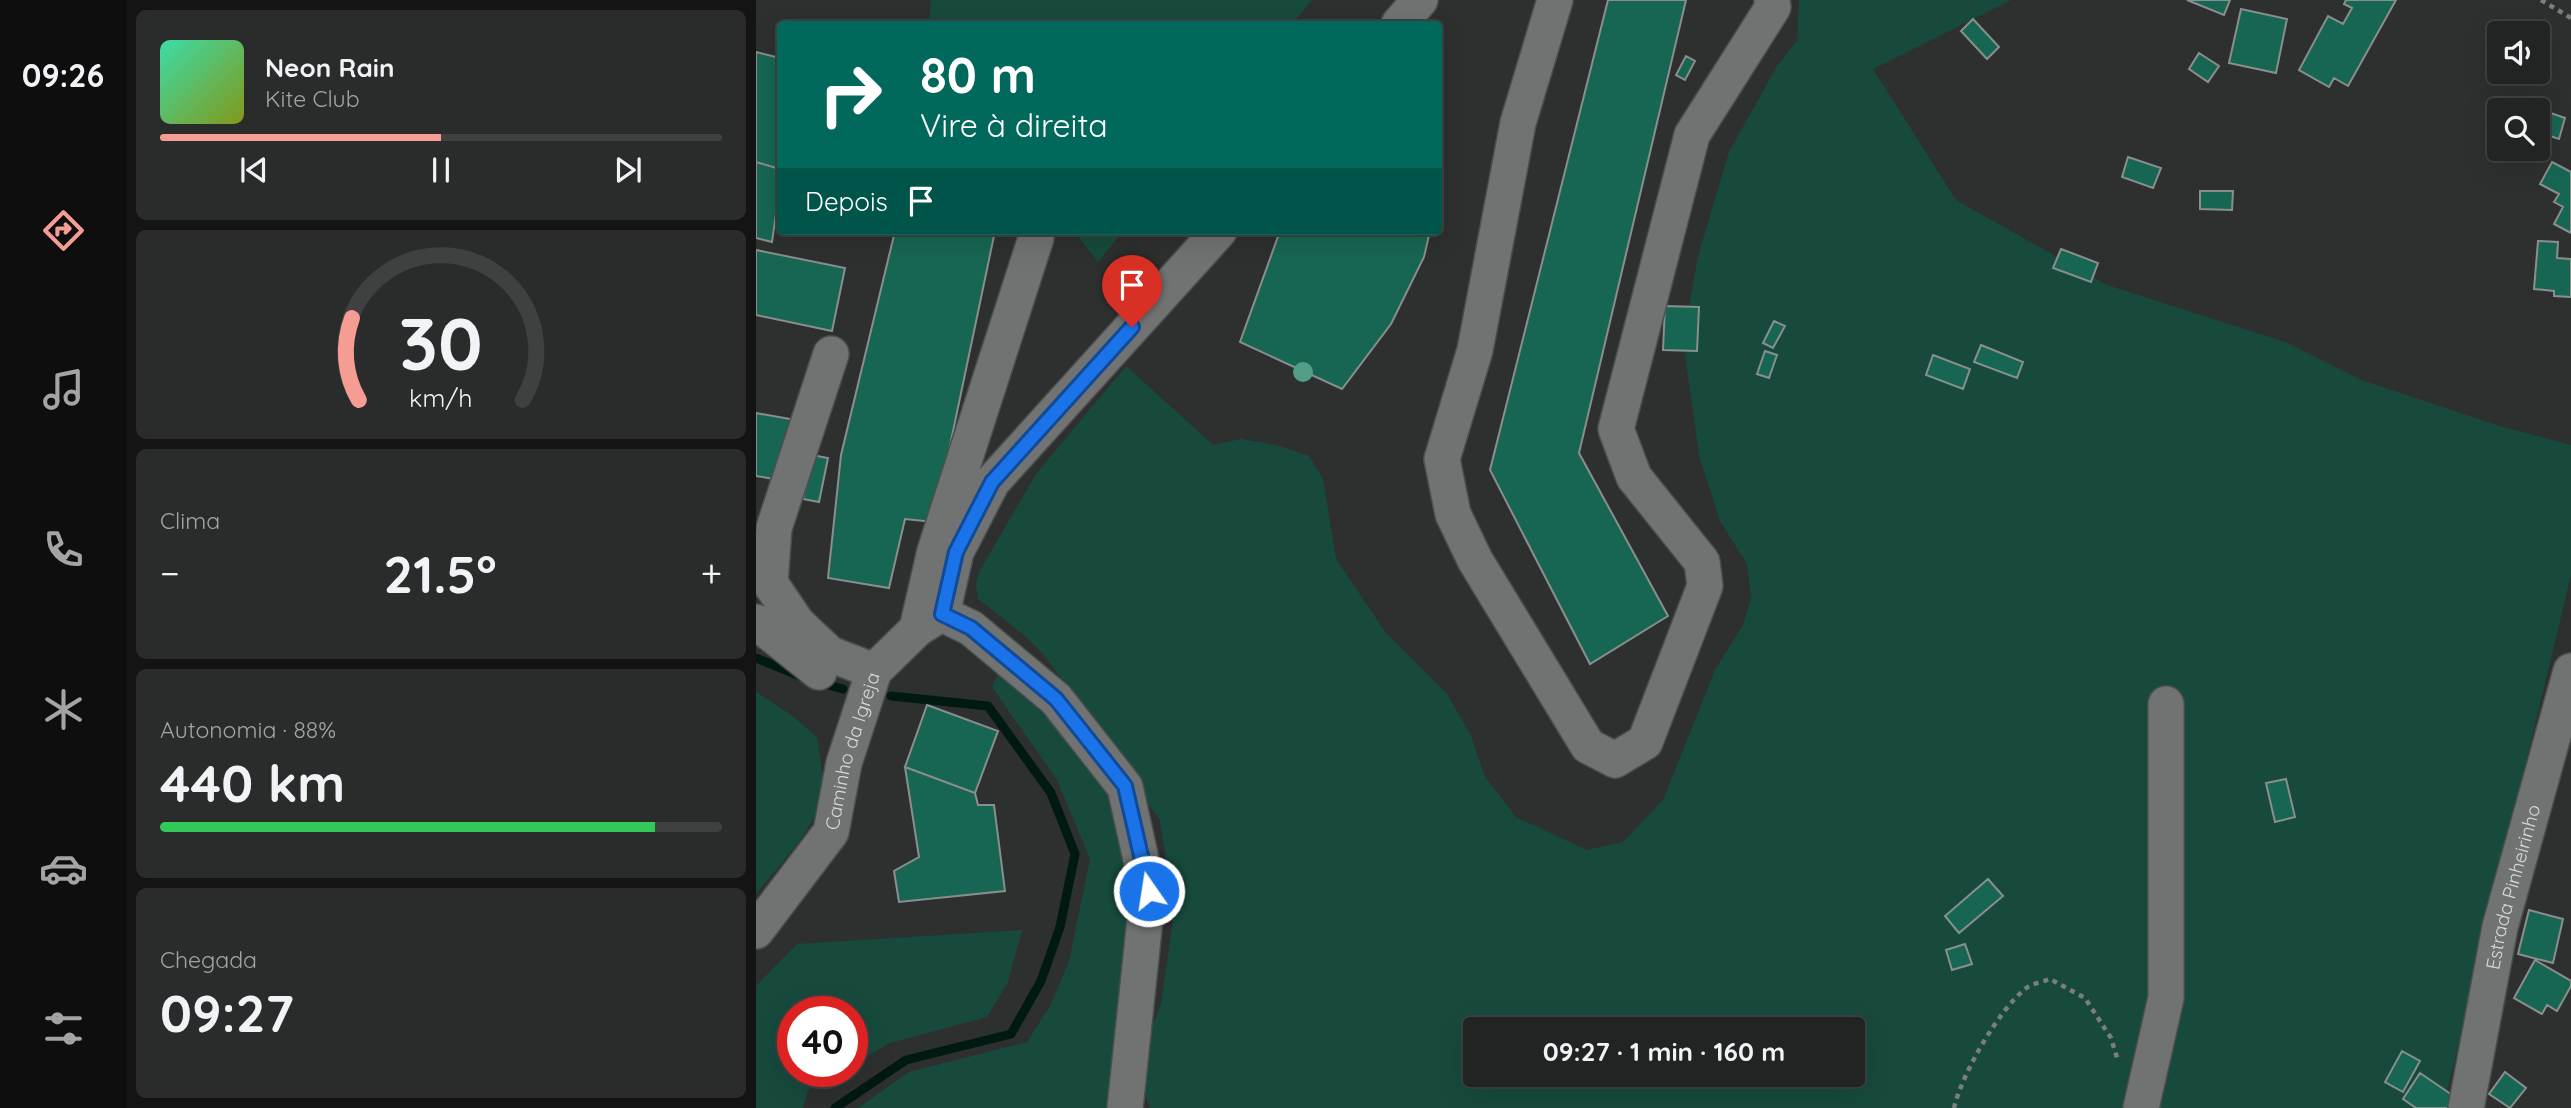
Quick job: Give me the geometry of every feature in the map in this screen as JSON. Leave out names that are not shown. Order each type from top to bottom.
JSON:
[{"type":"street","points":[[1402,21],[1420,0]]},
{"type":"street","points":[[1555,0],[1518,123],[1475,350],[1442,459],[1453,514],[1475,559],[1588,746],[1615,760],[1645,742],[1705,586],[1702,562],[1634,477],[1616,429],[1692,135],[1773,7],[1772,0]]},
{"type":"street","points":[[929,621],[956,552],[992,482],[1215,235]]},
{"type":"street","points":[[929,621],[935,551],[1036,238]]},
{"type":"street","points":[[831,354],[774,528],[770,583],[797,623],[830,654],[872,677]]},
{"type":"street","points":[[929,621],[971,628],[1056,699],[1125,786],[1149,891],[1125,1108]]},
{"type":"street","name":"Caminho da Igreja","points":[[756,930],[831,832],[844,763],[872,677],[929,621]]},
{"type":"street","points":[[756,622],[821,674],[872,677]]},
{"type":"street","name":"Estrada Pinheirinho","points":[[2466,1108],[2500,927],[2571,670]]},
{"type":"street","points":[[2141,1108],[2166,998],[2166,704]]},
{"type":"path","points":[[2541,0],[2571,18]]},
{"type":"path","points":[[1954,1108],[1964,1078],[2006,1009],[2026,987],[2050,979],[2085,998],[2111,1038],[2123,1073]]},
{"type":"green space","points":[[931,0],[1312,0],[1294,21],[929,21]]},
{"type":"green space","points":[[1799,0],[2011,0],[1873,69],[1956,200],[2107,285],[2285,342],[2361,380],[2499,426],[2571,445],[2571,575],[2443,1108],[1150,1108],[1136,1067],[1161,1004],[1174,913],[1160,820],[1069,694],[1052,665],[1030,641],[978,599],[976,584],[979,572],[1036,474],[1126,366],[1213,445],[1241,439],[1276,445],[1309,456],[1323,479],[1336,559],[1386,633],[1447,694],[1471,736],[1485,777],[1516,817],[1587,850],[1623,842],[1663,800],[1715,670],[1743,625],[1751,599],[1747,564],[1720,521],[1699,455],[1683,340],[1698,256],[1729,152],[1777,66],[1797,41]]},
{"type":"green space","points":[[1077,235],[1120,235],[1098,262]]},
{"type":"green space","points":[[998,674],[1049,713],[1112,797],[1129,893],[1109,1108],[858,1108],[909,1072],[1027,1042],[1050,1006],[1069,961],[1090,859],[1057,780],[992,687]]},
{"type":"green space","points":[[756,692],[790,714],[817,737],[823,777],[819,809],[800,841],[756,894]]},
{"type":"green space","points":[[1022,930],[1008,982],[987,1017],[890,1043],[868,1056],[868,996],[777,996],[777,1087],[813,1087],[808,1090],[803,1108],[756,1108],[756,986],[797,944]]},
{"type":"building","points":[[1608,0],[1686,0],[1579,453],[1668,616],[1590,664],[1490,470]]},
{"type":"building","points":[[2187,0],[2230,0],[2224,15]]},
{"type":"building","points":[[2346,0],[2396,0],[2348,86],[2334,78],[2329,87],[2299,70],[2328,16],[2343,24],[2352,8],[2344,4]]},
{"type":"building","points":[[2241,9],[2287,19],[2276,73],[2229,63]]},
{"type":"building","points":[[1973,19],[1999,47],[1987,59],[1961,31]]},
{"type":"building","points":[[756,52],[777,57],[777,168],[756,162]]},
{"type":"building","points":[[2199,53],[2219,66],[2208,82],[2189,69]]},
{"type":"building","points":[[1686,56],[1695,61],[1685,80],[1676,75]]},
{"type":"building","points":[[2550,113],[2565,118],[2559,139],[2550,136]]},
{"type":"building","points":[[2128,157],[2161,168],[2153,188],[2122,177]]},
{"type":"building","points":[[756,162],[777,168],[777,207],[772,242],[756,238]]},
{"type":"building","points":[[2552,162],[2571,172],[2571,233],[2554,224],[2563,207],[2554,202],[2559,194],[2540,184]]},
{"type":"building","points":[[2200,191],[2233,191],[2232,210],[2200,209]]},
{"type":"building","points":[[894,235],[994,235],[934,522],[905,519],[889,588],[828,578],[841,455]]},
{"type":"building","points":[[1279,235],[1429,235],[1424,257],[1391,324],[1342,389],[1240,342]]},
{"type":"building","points":[[2538,241],[2558,242],[2557,258],[2571,259],[2571,297],[2554,296],[2554,291],[2534,289]]},
{"type":"building","points":[[2061,249],[2098,263],[2091,282],[2053,268]]},
{"type":"building","points":[[756,250],[845,268],[832,331],[756,315]]},
{"type":"building","points":[[1665,306],[1699,307],[1697,351],[1663,350]]},
{"type":"building","points":[[1774,321],[1785,326],[1773,348],[1763,343]]},
{"type":"building","points":[[1981,345],[2023,362],[2017,378],[1974,362]]},
{"type":"building","points":[[1765,351],[1777,355],[1769,378],[1757,374]]},
{"type":"building","points":[[1933,355],[1970,369],[1963,389],[1926,375]]},
{"type":"building","points":[[756,413],[796,420],[786,481],[756,476]]},
{"type":"building","points":[[812,455],[828,458],[819,502],[803,499]]},
{"type":"building","points":[[927,705],[998,731],[975,793],[905,767]]},
{"type":"building","points":[[905,767],[975,793],[978,805],[994,805],[1005,891],[899,902],[894,871],[919,857]]},
{"type":"building","points":[[2286,779],[2295,817],[2275,822],[2266,783]]},
{"type":"building","points":[[1988,879],[2003,896],[1959,933],[1945,916]]},
{"type":"building","points":[[2529,910],[2563,919],[2553,963],[2518,954]]},
{"type":"building","points":[[1965,944],[1972,964],[1952,970],[1946,950]]},
{"type":"building","points":[[2535,960],[2571,981],[2571,986],[2557,1011],[2547,1005],[2542,1014],[2514,998]]},
{"type":"building","points":[[2402,1051],[2420,1061],[2403,1092],[2385,1082]]},
{"type":"building","points":[[2505,1072],[2526,1088],[2510,1108],[2489,1094]]},
{"type":"building","points":[[2420,1073],[2458,1099],[2452,1108],[2416,1108],[2403,1099]]},
{"type":"waterway","points":[[756,658],[800,676]]},
{"type":"waterway","points":[[820,683],[843,689]]},
{"type":"waterway","points":[[835,1108],[906,1060],[1011,1034],[1041,981],[1060,927],[1075,854],[1051,793],[988,706],[891,696]]},
{"type":"route","points":[[1132,327],[992,482],[956,552],[942,614],[971,628],[1056,699],[1125,786],[1149,891]]}]
